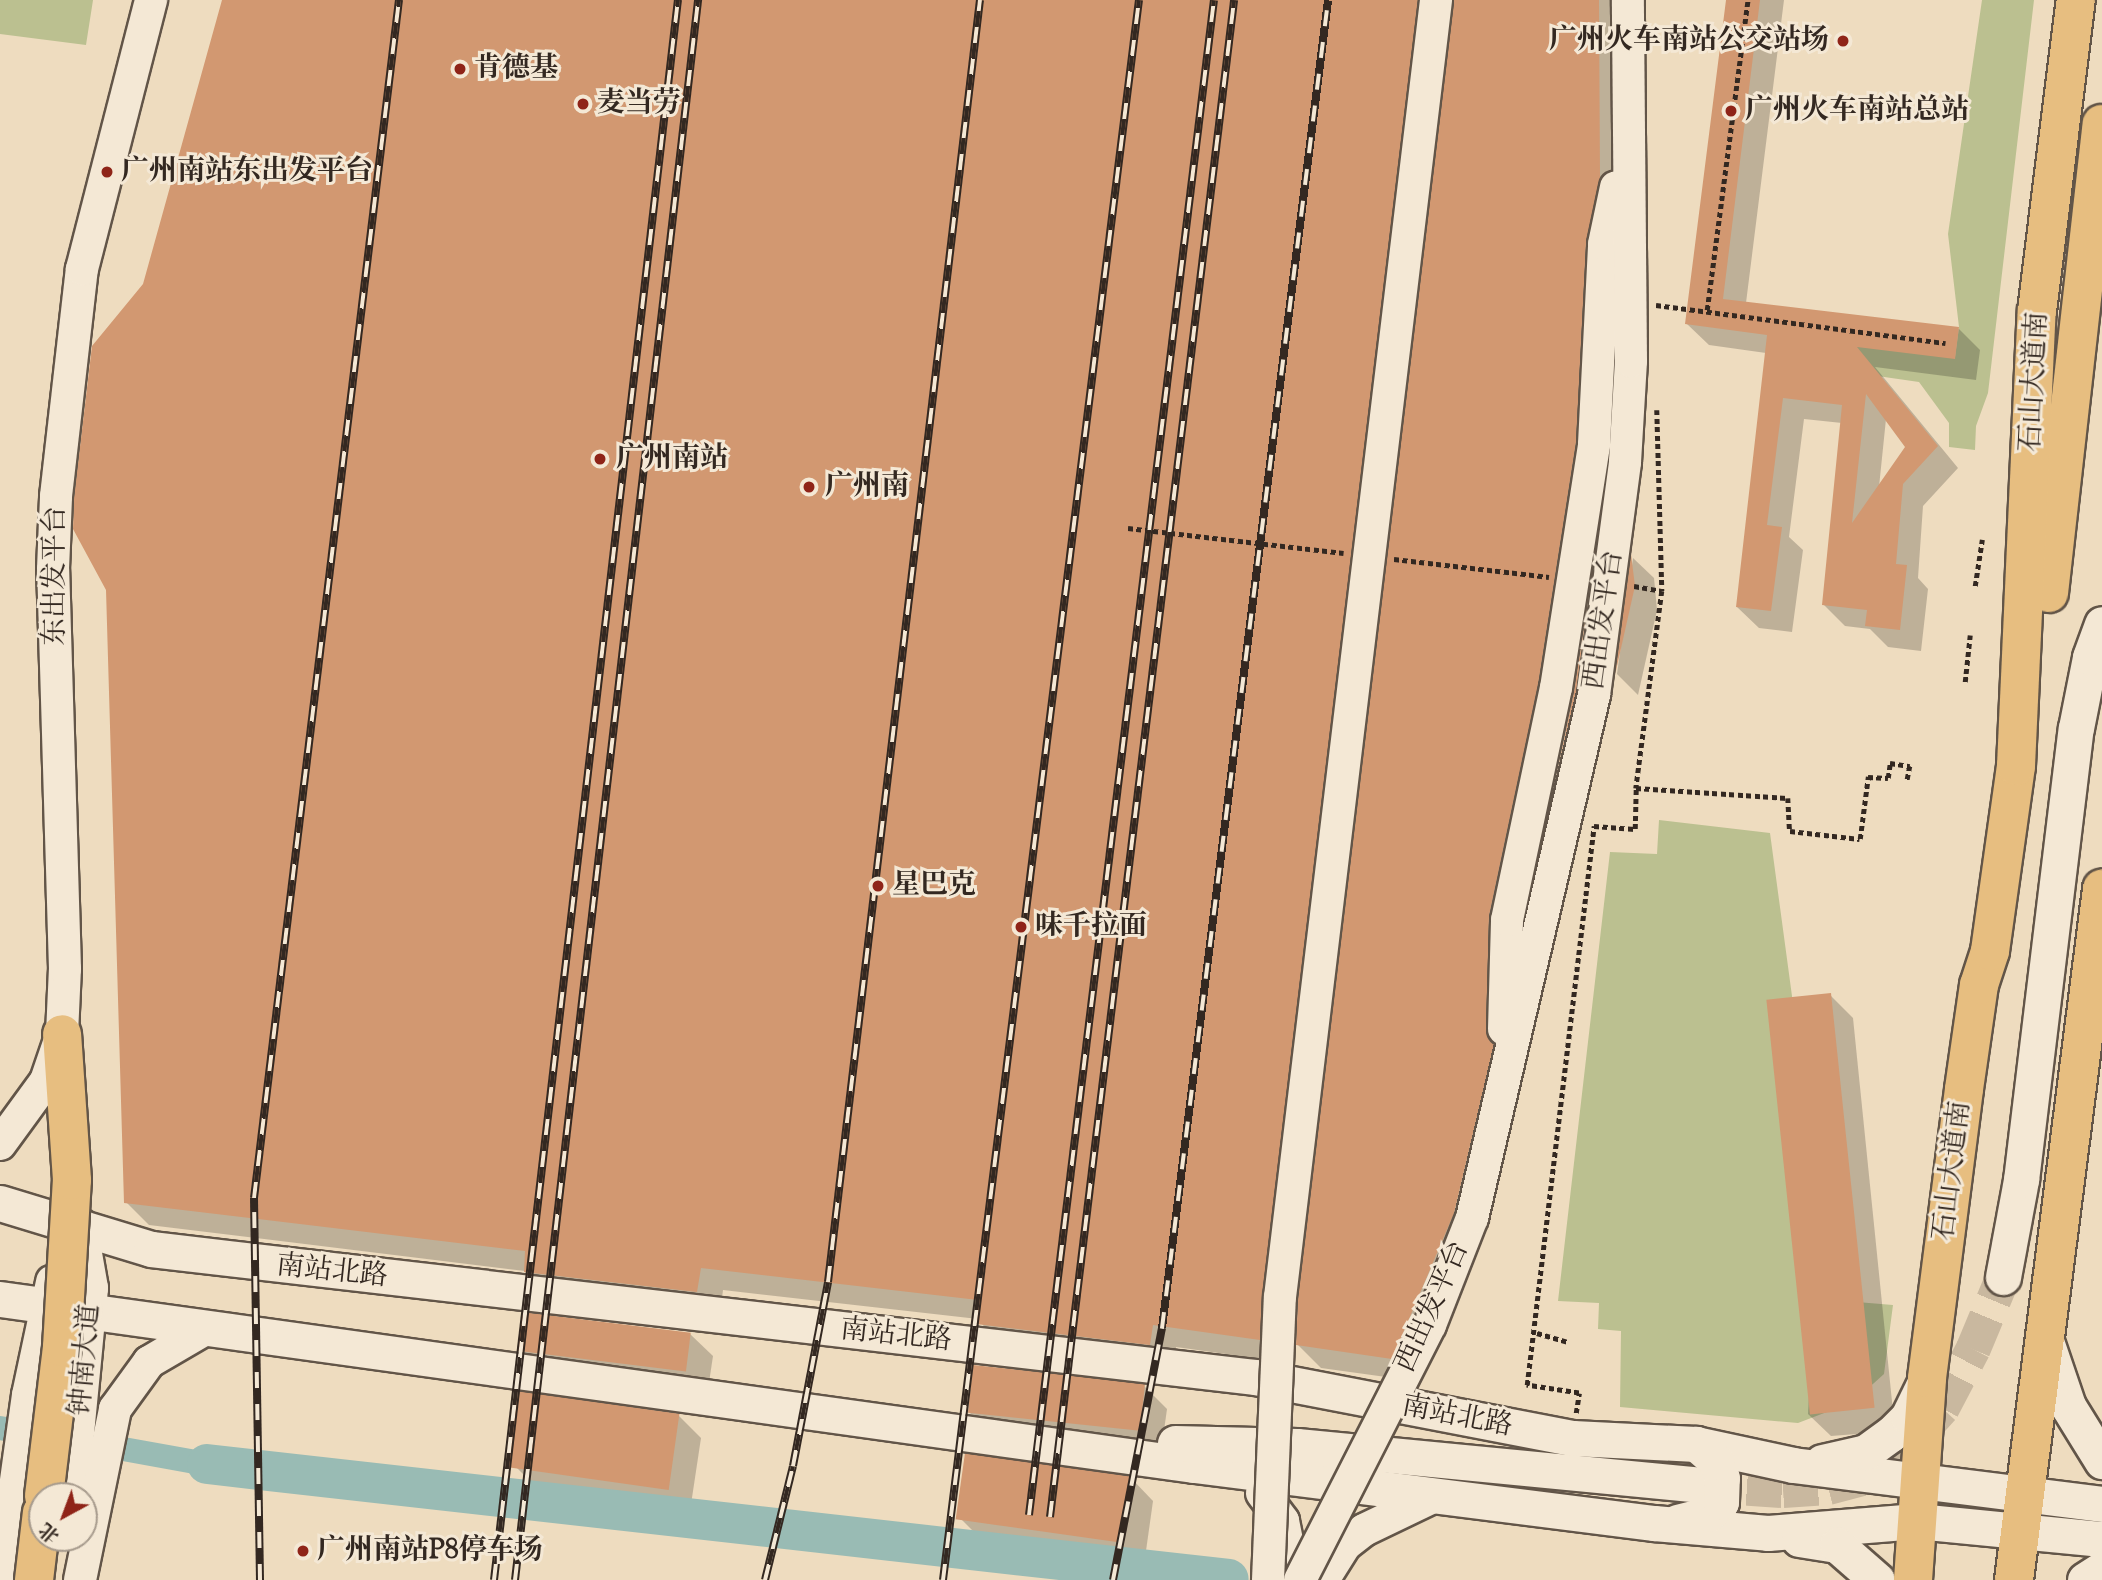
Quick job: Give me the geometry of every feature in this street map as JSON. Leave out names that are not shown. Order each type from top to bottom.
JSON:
[{"type":"main road","name":"石山大道南","points":[[1913,1580],[1927,1378],[1979,985],[1990,951],[2016,766],[2037,311],[2076,0]]},
{"type":"main road","name":"石山大道南","points":[[2016,766],[2041,677],[2102,124]]},
{"type":"main road","points":[[2003,1277],[2021,1180],[2076,728],[2090,657],[2102,624]]},
{"type":"main road","points":[[2014,1580],[2043,1331],[2068,1173],[2102,889]]},
{"type":"main road","points":[[31,1482],[62,1347],[72,1180],[62,1034]]},
{"type":"main road","name":"南站北路","points":[[0,1203],[81,1225],[151,1249],[1255,1377],[1573,1438],[1696,1444],[1793,1465]]},
{"type":"main road","points":[[0,1299],[1194,1465],[1671,1524],[1768,1533],[1837,1545],[1877,1580]]},
{"type":"main road","points":[[2043,1331],[2068,1406],[2102,1461]]},
{"type":"main road","points":[[1793,1465],[1840,1461],[1866,1451],[1908,1417],[1927,1378]]},
{"type":"main road","points":[[1004,1439],[1297,1446],[1694,1484]]},
{"type":"main road","points":[[1671,1524],[1709,1514],[1721,1502],[1723,1478],[1717,1462],[1696,1444]]},
{"type":"main road","points":[[1793,1465],[1919,1483],[2102,1539]]},
{"type":"main road","points":[[1768,1533],[2102,1504]]},
{"type":"main road","points":[[34,1580],[37,1552]]},
{"type":"main road","points":[[2085,1580],[2102,1569]]},
{"type":"street","name":"东出发平台","points":[[0,1144],[46,1082],[62,1034],[65,969],[53,569],[56,496],[82,269],[151,0]]},
{"type":"street","points":[[1268,1580],[1280,1297],[1436,0]]},
{"type":"street","name":"西出发平台","points":[[1300,1580],[1430,1325],[1472,1218],[1502,1099],[1596,681],[1625,462],[1631,360],[1628,0]]},
{"type":"street","points":[[30,1482],[28,1395],[52,1280],[81,1225]]},
{"type":"street","name":"钟南大道","points":[[81,1225],[90,1265],[91,1313],[83,1401],[84,1482]]},
{"type":"street","points":[[89,1482],[126,1387],[174,1343],[206,1328]]},
{"type":"street","points":[[1194,1465],[1241,1478],[1271,1502],[1290,1542],[1295,1580]]},
{"type":"street","points":[[2,1580],[9,1533],[28,1492]]},
{"type":"street","points":[[1323,1580],[1345,1545],[1364,1530],[1435,1496]]},
{"type":"street","points":[[9,1533],[28,1535]]},
{"type":"street","points":[[65,1580],[66,1552]]},
{"type":"street","points":[[80,1580],[81,1552]]},
{"type":"path","points":[[1707,310],[1748,0]]},
{"type":"path","points":[[1654,318],[1654,305],[1946,344]]},
{"type":"path","points":[[1573,1438],[1579,1393],[1527,1385],[1537,1333],[1594,825],[1635,829],[1636,788],[1662,591],[1657,400]]},
{"type":"path","points":[[1975,586],[1982,540]]},
{"type":"path","points":[[1635,586],[1662,591]]},
{"type":"path","points":[[1965,682],[1970,635]]},
{"type":"path","points":[[1636,788],[1788,798],[1790,831],[1860,839],[1868,777],[1888,778],[1890,763],[1910,766],[1908,781]]},
{"type":"path","points":[[1537,1333],[1567,1342]]},
{"type":"green space","points":[[0,0],[93,0],[86,45],[0,34]]},
{"type":"green space","points":[[1982,0],[2034,0],[1988,393],[1976,426],[1975,450],[1949,447],[1949,423],[1919,382],[1815,367],[1819,342],[1955,357],[1959,327],[1948,234]]},
{"type":"green space","points":[[1659,820],[1770,833],[1833,1300],[1893,1305],[1884,1374],[1853,1402],[1798,1423],[1620,1407],[1621,1331],[1598,1329],[1599,1303],[1558,1301],[1610,852],[1657,854]]},
{"type":"building","name":"广州南站","points":[[222,0],[1418,0],[1260,1340],[1153,1325],[1150,1345],[976,1324],[978,1300],[701,1268],[697,1292],[524,1272],[525,1251],[124,1203],[106,590],[73,529],[74,497],[92,346],[143,284]]},
{"type":"building","points":[[1454,0],[1599,0],[1600,178],[1586,243],[1576,442],[1538,685],[1489,916],[1486,1028],[1494,1044],[1454,1213],[1392,1359],[1296,1345],[1298,1298]]},
{"type":"building","points":[[1726,0],[1760,0],[1723,299],[1959,327],[1955,359],[1857,347],[1938,446],[1903,484],[1896,564],[1907,565],[1900,630],[1865,626],[1867,610],[1822,605],[1842,405],[1783,398],[1767,525],[1782,527],[1771,611],[1736,607],[1767,335],[1685,324]],"holes":[[[1866,394],[1905,447],[1852,523]]]},
{"type":"building","points":[[1631,554],[1635,586],[1615,675]]},
{"type":"building","points":[[1587,609],[1576,692],[1556,778],[1574,692]]},
{"type":"building","points":[[1831,993],[1875,1408],[1810,1415],[1766,1000]]},
{"type":"building","points":[[522,1312],[691,1333],[686,1371],[517,1351]]},
{"type":"building","points":[[973,1365],[1145,1383],[1140,1431],[968,1413]]},
{"type":"building","points":[[518,1391],[679,1414],[669,1490],[507,1467]]},
{"type":"building","points":[[965,1453],[1131,1476],[1122,1543],[956,1519]]},
{"type":"waterway","points":[[0,1428],[41,1435]]},
{"type":"waterway","points":[[90,1443],[207,1464]]},
{"type":"waterway","points":[[207,1464],[1229,1579]]},
{"type":"tunnel","points":[[1694,1484],[1783,1490],[1828,1487],[1870,1476],[1891,1464],[1942,1408],[1973,1349],[2003,1277]]},
{"type":"railway","points":[[260,1580],[254,1198],[399,0]]},
{"type":"railway","points":[[494,1580],[678,0]]},
{"type":"railway","points":[[515,1580],[698,0]]},
{"type":"railway","points":[[765,1580],[793,1466],[828,1282],[980,0]]},
{"type":"railway","points":[[943,1580],[1139,0]]},
{"type":"railway","points":[[1029,1515],[1214,0]]},
{"type":"railway","points":[[1050,1517],[1234,0]]},
{"type":"railway","points":[[1113,1580],[1162,1328],[1328,0]]},
{"type":"place","name":"广州火车南站公交站场","points":[[1843,41]]},
{"type":"place","name":"肯德基","points":[[460,69]]},
{"type":"place","name":"麦当劳","points":[[583,104]]},
{"type":"place","name":"广州火车南站总站","points":[[1731,111]]},
{"type":"place","name":"广州南站东出发平台","points":[[107,172]]},
{"type":"place","name":"广州南站","points":[[600,459]]},
{"type":"place","name":"广州南","points":[[809,487]]},
{"type":"place","name":"星巴克","points":[[878,886]]},
{"type":"place","name":"味千拉面","points":[[1021,927]]},
{"type":"place","name":"广州南站P8停车场","points":[[303,1551]]}]
